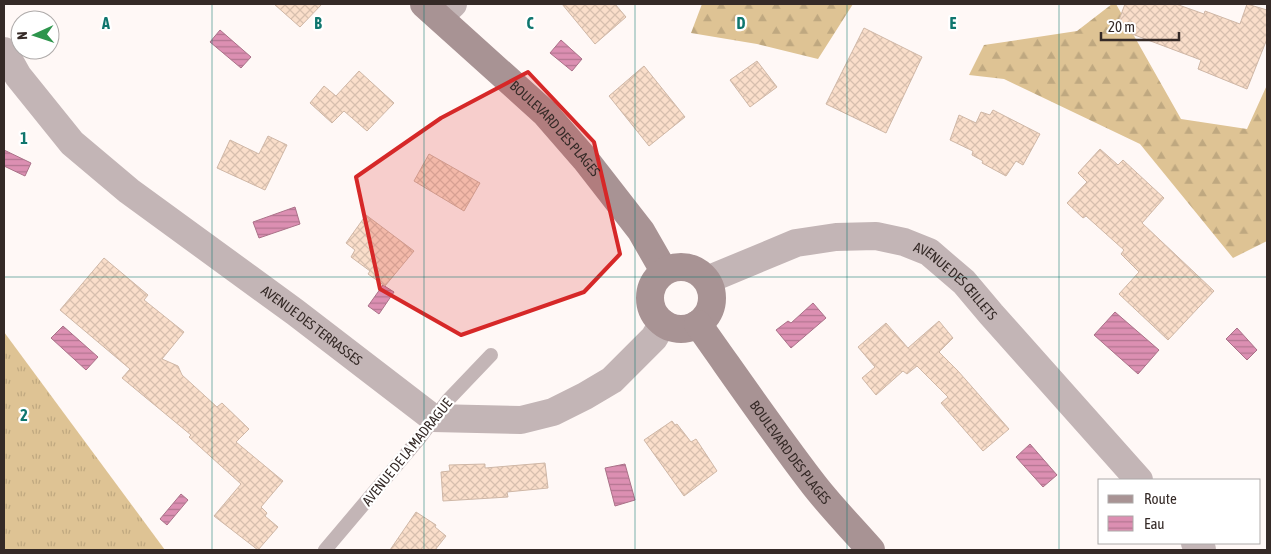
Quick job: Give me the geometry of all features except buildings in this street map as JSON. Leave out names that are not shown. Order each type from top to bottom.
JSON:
[{"type":"main road","name":"BOULEVARD DES PLAGES","points":[[439,8],[550,119],[585,159],[641,231],[664,271]]},
{"type":"main road","points":[[675,267],[687,267],[699,272],[707,280],[712,292],[712,304],[706,316],[698,324],[686,328],[674,328],[663,324],[654,314],[650,303],[650,291],[655,280],[664,271],[675,267]]},
{"type":"main road","name":"BOULEVARD DES PLAGES","points":[[698,324],[722,356],[742,388],[812,483],[871,550]]},
{"type":"street","name":"AVENUE DES TERRASSES","points":[[4,50],[18,76],[72,143],[129,191],[295,312],[433,418]]},
{"type":"street","name":"AVENUE DES ŒILLETS","points":[[707,280],[796,243],[836,236],[876,236],[904,242],[929,252],[964,282],[1138,479]]},
{"type":"street","points":[[433,418],[521,420],[552,412],[612,380],[654,338],[663,324]]},
{"type":"lane","name":"AVENUE DE LA MADRAGUE","points":[[325,550],[418,440],[433,418],[491,355]]},
{"type":"highlighted area","points":[[528,72],[594,142],[620,254],[584,292],[461,335],[380,289],[356,177],[441,118]]},
{"type":"green space","points":[[702,4],[853,4],[818,59],[757,44],[691,33]]},
{"type":"green space","points":[[1112,4],[1116,4],[1181,119],[1247,129],[1267,85],[1267,241],[1233,258],[1140,144],[1004,79],[969,75],[984,45],[1077,31]]},
{"type":"green space","points":[[4,332],[165,550],[4,550]]},
{"type":"water","points":[[220,30],[251,57],[241,68],[210,42]]},
{"type":"water","points":[[561,40],[582,59],[572,71],[550,53]]},
{"type":"water","points":[[4,150],[31,163],[25,176],[4,166]]},
{"type":"water","points":[[295,207],[300,224],[259,238],[253,222]]},
{"type":"water","points":[[383,285],[394,292],[379,314],[368,306]]},
{"type":"water","points":[[813,303],[826,318],[791,348],[776,330],[788,321],[791,323]]},
{"type":"water","points":[[1115,312],[1159,350],[1138,374],[1094,335]]},
{"type":"water","points":[[63,326],[98,357],[86,370],[51,338]]},
{"type":"water","points":[[1237,328],[1257,350],[1247,360],[1226,339]]},
{"type":"water","points":[[1030,444],[1057,475],[1043,487],[1016,457]]},
{"type":"water","points":[[625,464],[635,500],[615,506],[605,468]]},
{"type":"water","points":[[181,494],[188,500],[167,525],[160,519]]}]
